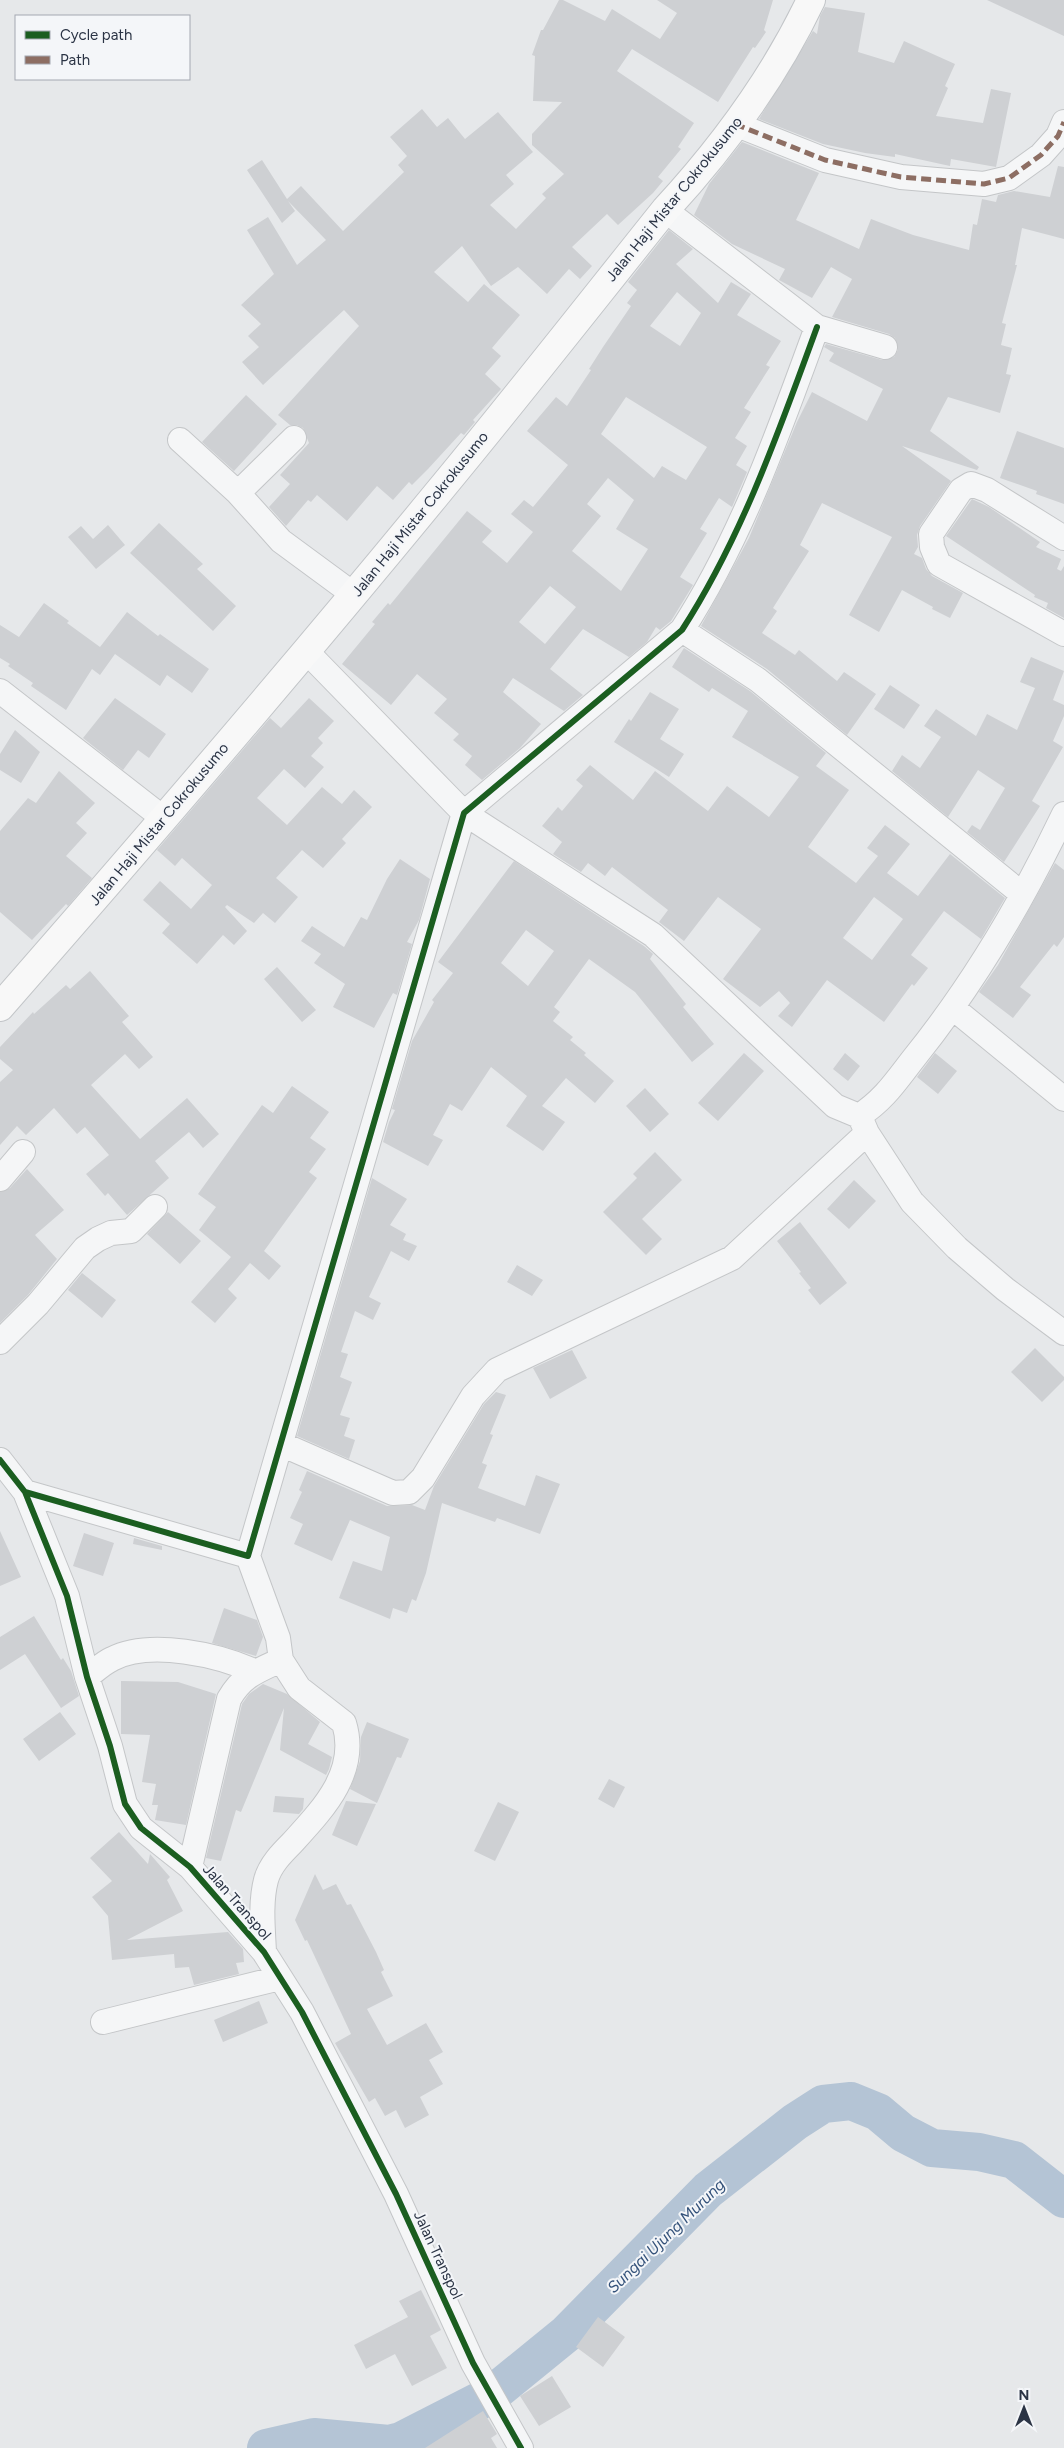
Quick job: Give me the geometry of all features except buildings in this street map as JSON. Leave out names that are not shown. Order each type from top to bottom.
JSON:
[{"type":"main road","name":"Jalan Haji Mistar Cokrokusumo","points":[[0,1007],[306,651],[444,486],[665,210],[700,172],[761,90],[784,52],[811,0]]},
{"type":"street","points":[[735,124],[825,160],[901,177],[984,184],[1009,178],[1041,156],[1058,136],[1064,122]]},
{"type":"street","points":[[665,210],[817,327],[885,347]]},
{"type":"street","points":[[264,1952],[262,1912],[266,1879],[280,1856],[326,1806],[342,1774],[349,1750],[344,1723],[299,1688],[281,1660],[278,1638],[248,1556],[464,812],[682,630],[701,601],[748,506],[817,327]]},
{"type":"street","points":[[238,493],[294,438]]},
{"type":"street","points":[[180,440],[238,493],[281,541],[353,594]]},
{"type":"street","points":[[1064,538],[988,490],[971,484],[961,490],[931,534],[933,553],[939,564],[1064,634]]},
{"type":"street","points":[[682,630],[758,680],[1022,894]]},
{"type":"street","points":[[306,651],[464,812],[653,935],[835,1106],[863,1124],[912,1202],[957,1248],[1005,1288],[1064,1332]]},
{"type":"street","points":[[0,691],[163,818]]},
{"type":"street","points":[[281,1444],[393,1493],[409,1492],[423,1478],[474,1396],[497,1370],[732,1258],[863,1124],[953,1008],[1022,894],[1064,814]]},
{"type":"street","points":[[953,1008],[1064,1099]]},
{"type":"street","points":[[0,1179],[23,1152]]},
{"type":"street","points":[[0,1342],[38,1304],[85,1248],[111,1233],[130,1231],[155,1207]]},
{"type":"street","name":"Jalan Transpol","points":[[0,1460],[25,1492],[67,1596],[86,1677],[110,1746],[125,1804],[141,1828],[190,1867],[264,1952],[302,2012],[396,2194],[479,2372],[521,2448]]},
{"type":"street","points":[[25,1492],[248,1556]]},
{"type":"street","points":[[86,1677],[112,1658],[151,1650],[204,1654],[234,1662],[256,1672]]},
{"type":"street","points":[[190,1867],[229,1700],[237,1685],[256,1672],[281,1660]]},
{"type":"street","points":[[103,2022],[280,1978]]},
{"type":"waterway","name":"Sungai Ujung Murung","points":[[266,2448],[314,2437],[389,2444],[401,2441],[491,2395],[566,2334],[708,2190],[795,2122],[823,2104],[851,2101],[878,2112],[903,2133],[932,2148],[979,2152],[1014,2160],[1064,2199]]},
{"type":"marked path","points":[[735,124],[825,160],[901,177],[984,184],[1009,178],[1041,155],[1058,136],[1064,122]]},
{"type":"cycle path","points":[[25,1492],[248,1556],[464,813],[682,630],[723,558],[758,483],[817,327]]},
{"type":"cycle path","points":[[0,1460],[25,1492],[67,1596],[87,1677],[110,1746],[125,1804],[141,1828],[190,1867],[264,1952],[302,2012],[396,2194],[473,2363],[521,2448]]}]
